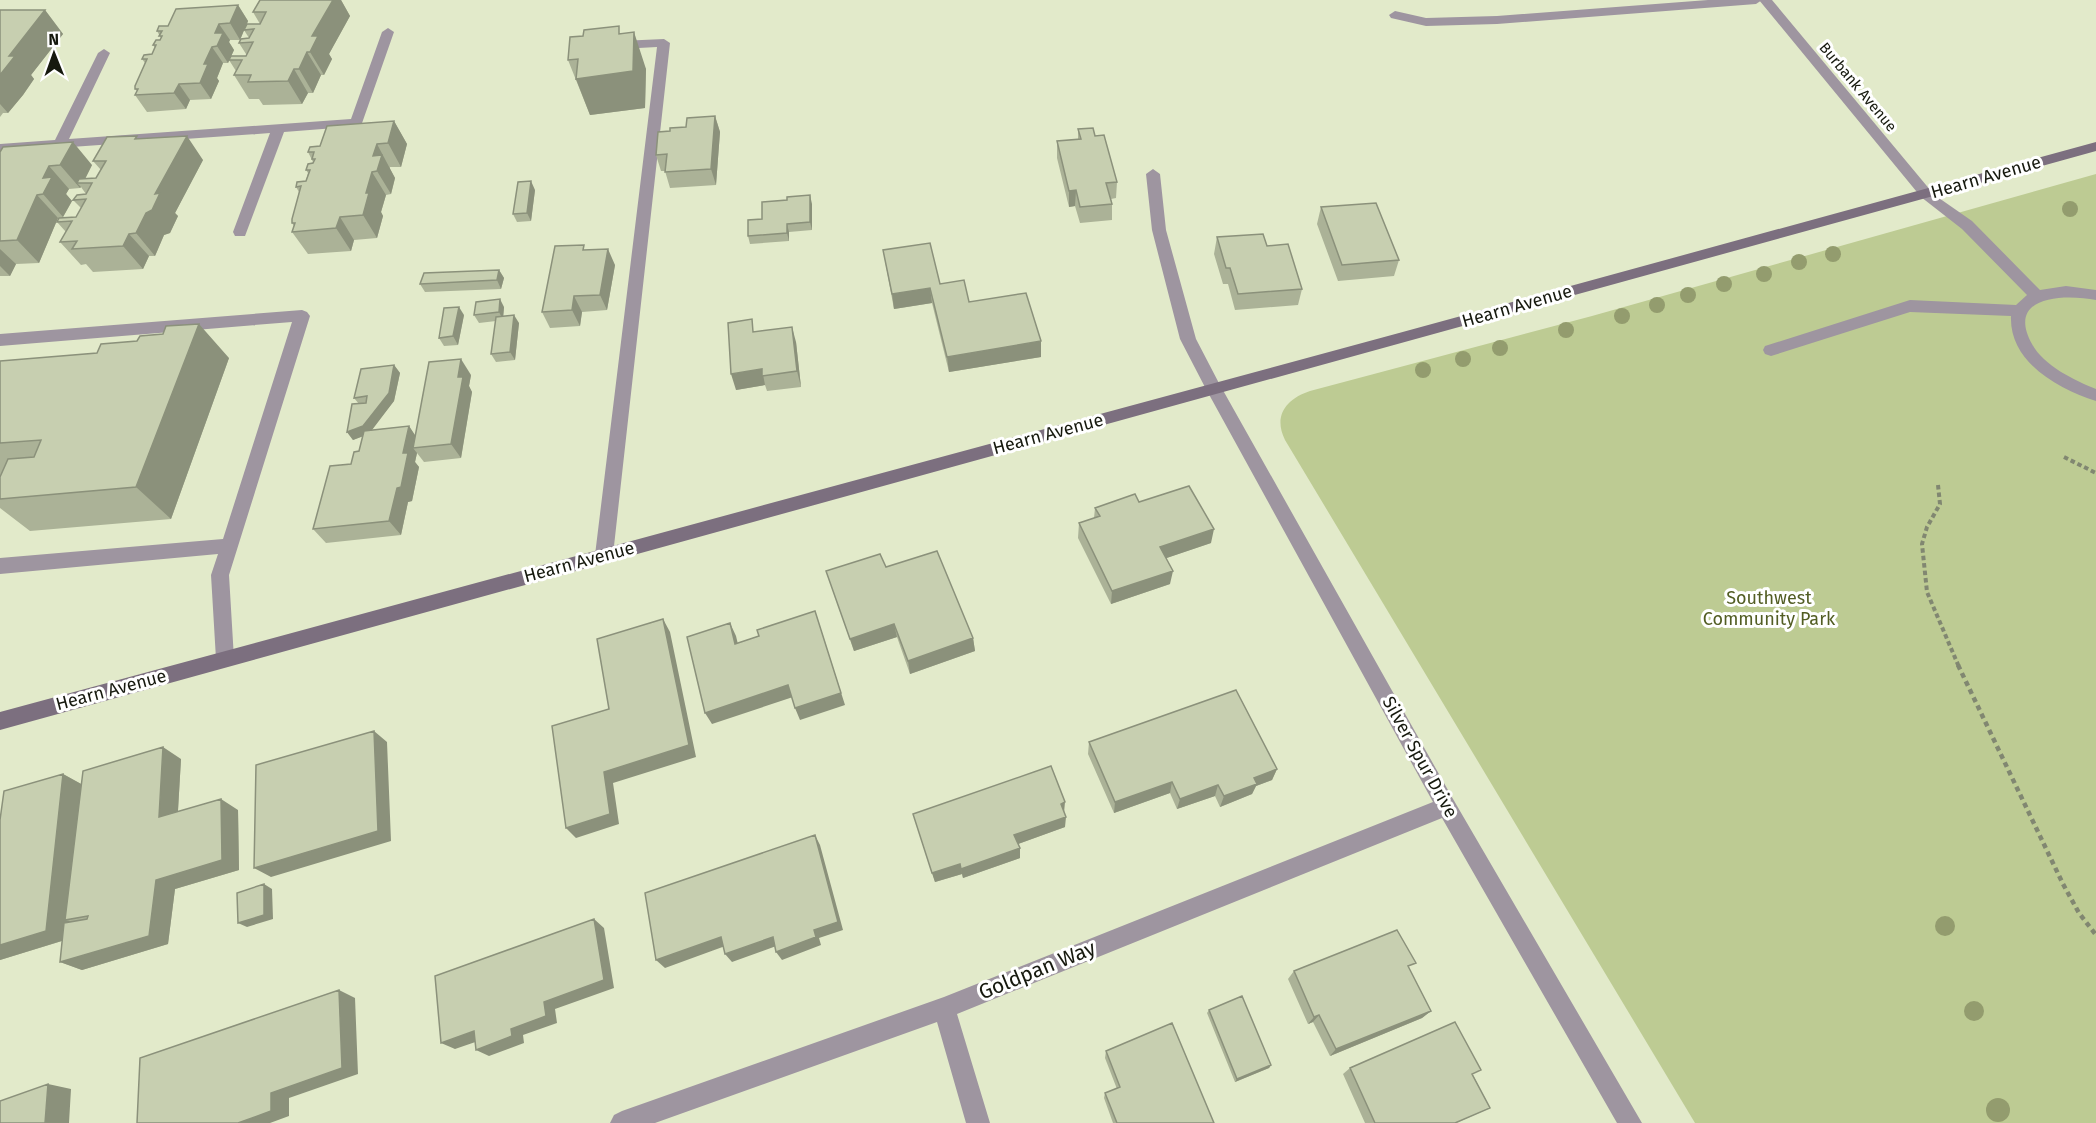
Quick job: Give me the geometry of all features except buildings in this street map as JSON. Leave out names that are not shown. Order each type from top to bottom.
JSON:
[{"type":"main road","name":"Hearn Avenue","points":[[0,721],[2096,146]]},
{"type":"street","points":[[1395,15],[1426,22],[1497,20],[1756,0]]},
{"type":"street","name":"Burbank Avenue","points":[[1765,0],[1926,194],[1967,225],[2037,296]]},
{"type":"street","points":[[0,148],[356,123],[387,32]]},
{"type":"street","points":[[604,555],[664,43],[620,45]]},
{"type":"street","points":[[60,144],[104,53]]},
{"type":"street","points":[[240,232],[278,129]]},
{"type":"street","name":"Silver Spur Drive","points":[[1153,174],[1159,230],[1188,339],[1446,806],[1630,1123]]},
{"type":"street","points":[[2096,295],[2070,290],[2037,296],[2026,302],[2019,311],[2018,328],[2025,346],[2042,365],[2066,382],[2096,395]]},
{"type":"street","points":[[1771,350],[1910,306],[2019,311]]},
{"type":"street","points":[[0,340],[302,316],[227,546],[220,575],[225,659]]},
{"type":"street","points":[[0,566],[227,546]]},
{"type":"street","name":"Goldpan Way","points":[[622,1123],[944,1008],[1446,806]]},
{"type":"street","points":[[944,1008],[978,1123]]},
{"type":"path","points":[[2064,457],[2096,473]]},
{"type":"path","points":[[1938,485],[1940,504],[1927,527],[1922,544],[1927,592],[1964,679],[2063,884],[2079,913],[2096,935]]},
{"type":"green space","name":"Southwest Community Park","points":[[2096,174],[2096,1123],[1695,1123],[1285,440],[1280,423],[1281,416],[1288,404],[1310,391],[1592,316]]}]
